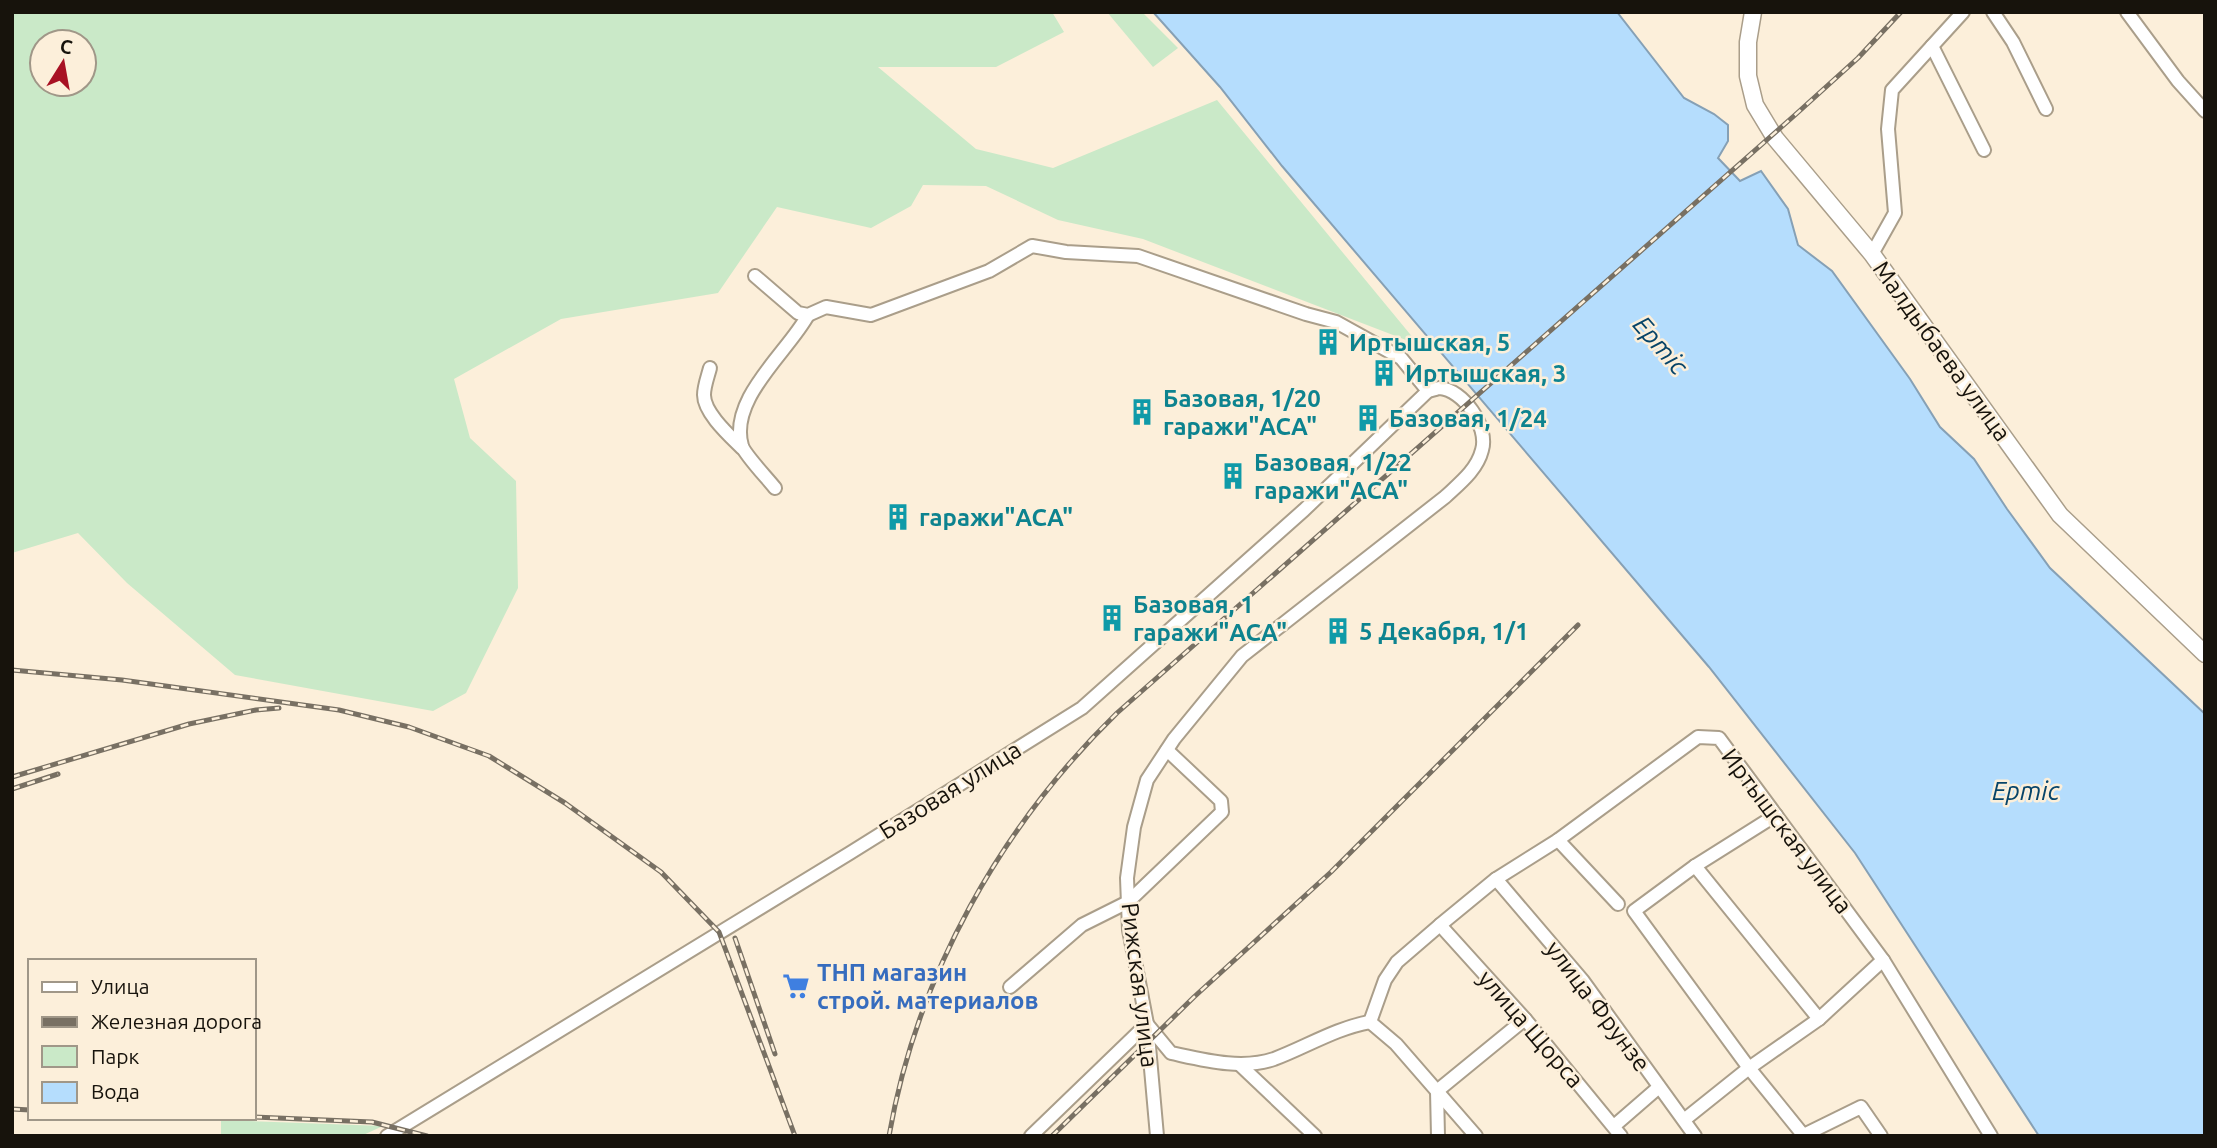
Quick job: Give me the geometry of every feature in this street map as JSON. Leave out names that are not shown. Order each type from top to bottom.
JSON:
[{"type":"main road","name":"Малдыбаева улица","points":[[1753,12],[1748,42],[1748,76],[1755,105],[1775,138],[1872,254],[2060,515],[2205,654]]},
{"type":"street","points":[[1872,254],[1895,213],[1888,130],[1892,90],[1963,12]]},
{"type":"street","points":[[1993,12],[2012,42],[2046,109]]},
{"type":"street","points":[[2127,12],[2178,81],[2205,111]]},
{"type":"street","points":[[1932,46],[1984,150]]},
{"type":"street","points":[[742,448],[740,426],[745,406],[758,383],[808,315],[825,307],[871,315],[989,271],[1032,246],[1066,252],[1138,256],[1336,322],[1401,358],[1428,391]]},
{"type":"street","points":[[755,276],[797,313],[808,315]]},
{"type":"street","points":[[710,368],[703,396],[712,415],[775,488]]},
{"type":"street","name":"Рижская улица","points":[[1157,1136],[1147,1024],[1129,930],[1127,878],[1134,827],[1147,780],[1167,750],[1242,656],[1467,477],[1478,461],[1483,447],[1483,433],[1478,419],[1451,392],[1438,388],[1428,391]]},
{"type":"street","name":"Базовая улица","points":[[387,1136],[1082,708],[1304,510],[1428,391]]},
{"type":"street","name":"Иртышская улица","points":[[1370,1022],[1385,980],[1397,962],[1440,925],[1496,880],[1558,840],[1698,737],[1718,738],[1884,960],[1991,1136]]},
{"type":"street","points":[[1010,988],[1082,925],[1128,902],[1222,811],[1221,801],[1167,750]]},
{"type":"street","points":[[1776,815],[1695,866],[1634,911],[1749,1068],[1804,1135],[1861,1107],[1881,1136]]},
{"type":"street","points":[[1558,840],[1618,904]]},
{"type":"street","points":[[1695,866],[1819,1019]]},
{"type":"street","name":"улица Фрунзе","points":[[1496,880],[1583,981],[1695,1136]]},
{"type":"street","name":"улица Щорса","points":[[1440,925],[1525,1019],[1617,1131]]},
{"type":"street","points":[[1684,1120],[1749,1068],[1819,1019],[1884,960]]},
{"type":"street","points":[[1437,1091],[1525,1019]]},
{"type":"street","points":[[1031,1136],[1147,1024],[1171,1053],[1239,1064],[1271,1060],[1351,1025],[1370,1022],[1396,1044],[1476,1136]]},
{"type":"street","points":[[1239,1064],[1315,1136]]},
{"type":"street","points":[[1617,1131],[1659,1087]]},
{"type":"street","points":[[1437,1091],[1438,1136]]},
{"type":"green space","points":[[12,12],[1052,12],[1064,32],[996,67],[878,67],[976,149],[1053,168],[1217,100],[1419,345],[1143,239],[1058,220],[986,186],[923,185],[911,206],[871,228],[777,207],[718,293],[561,319],[454,379],[470,438],[516,481],[518,588],[466,693],[433,711],[235,675],[127,583],[78,533],[12,553]]},
{"type":"green space","points":[[1107,12],[1142,12],[1178,48],[1153,67]]},
{"type":"green space","points":[[221,1120],[383,1126],[361,1136],[221,1136]]},
{"type":"water","name":"Ертіс","points":[[1153,12],[1617,12],[1684,98],[1728,125],[1728,141],[1718,158],[1740,181],[1761,171],[1788,209],[1798,245],[1832,271],[1910,379],[1940,427],[1974,459],[2050,568],[2205,714],[2205,1136],[2039,1136],[1855,853],[1709,667],[1282,166],[1220,87]]},
{"type":"railway","points":[[889,1136],[902,1076],[920,1018],[943,961],[970,906],[1001,854],[1036,804],[1075,757],[1117,713],[1795,115],[1858,58],[1901,12]]},
{"type":"railway","points":[[1052,1136],[1194,997],[1331,872],[1578,625]]},
{"type":"railway","points":[[12,670],[122,680],[339,710],[409,727],[489,756],[565,803],[661,872],[719,932],[795,1136]]},
{"type":"railway","points":[[12,777],[189,724],[279,708]]},
{"type":"railway","points":[[12,789],[58,774]]},
{"type":"railway","points":[[735,938],[775,1054]]},
{"type":"railway","points":[[12,1109],[28,1110]]},
{"type":"railway","points":[[256,1117],[372,1122],[427,1136]]},
{"type":"place","name":"Иртышская, 5","points":[[1328,342]]},
{"type":"place","name":"Иртышская, 3","points":[[1384,373]]},
{"type":"place","name":"Базовая, 1/20 гаражи\"ACА\"","points":[[1142,412]]},
{"type":"place","name":"Базовая, 1/24","points":[[1368,418]]},
{"type":"place","name":"Базовая, 1/22 гаражи\"ACА\"","points":[[1233,476]]},
{"type":"place","name":"гаражи\"ACА\"","points":[[898,517]]},
{"type":"place","name":"Базовая, 1 гаражи\"ACА\"","points":[[1112,618]]},
{"type":"place","name":"5 Декабря, 1/1","points":[[1338,631]]},
{"type":"place","name":"ТНП магазин строй. материалов","points":[[796,986]]}]
